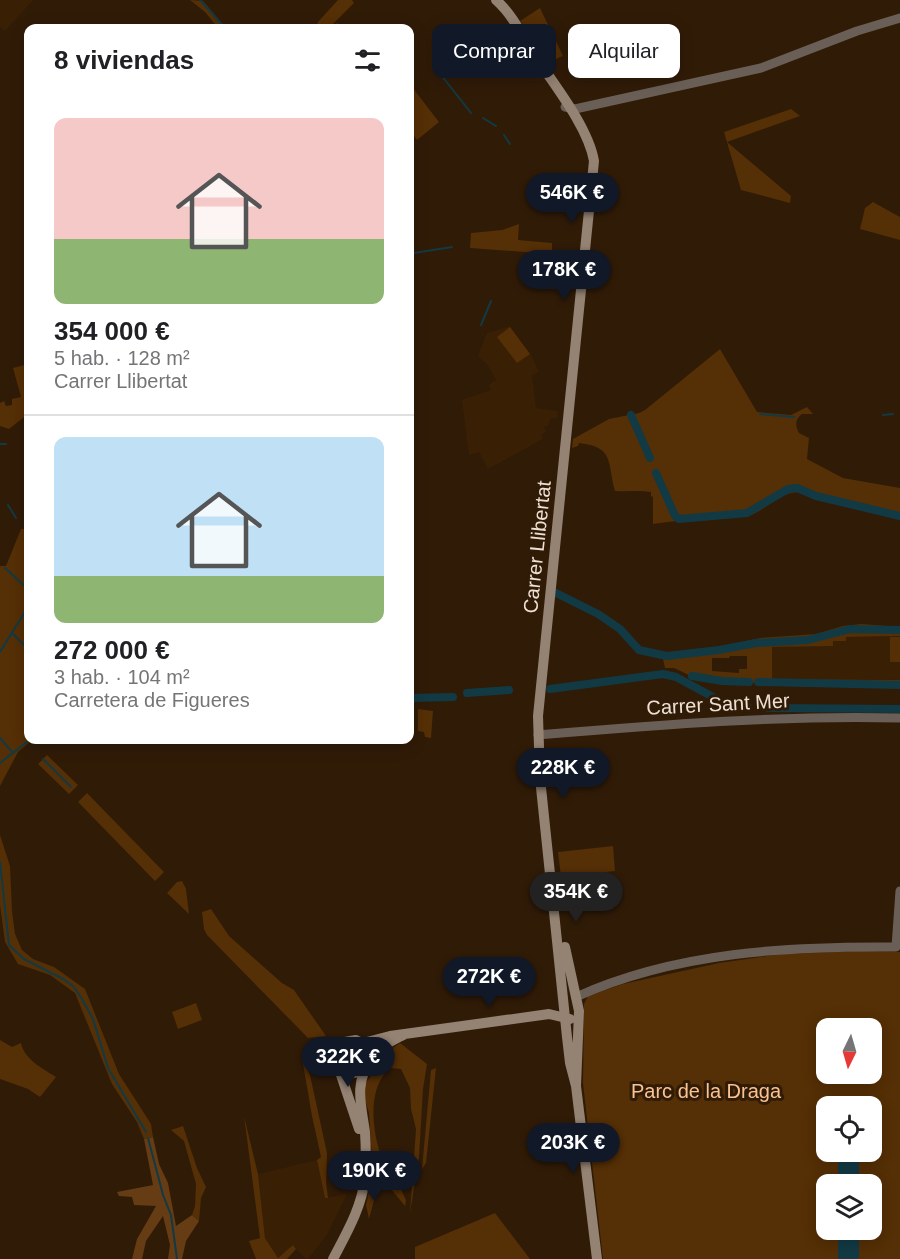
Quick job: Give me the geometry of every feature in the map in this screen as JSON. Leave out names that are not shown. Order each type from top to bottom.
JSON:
[{"type":"main road","name":"Carrer Llibertat","points":[[500,1],[514,24]]},
{"type":"main road","name":"Carrer Llibertat","points":[[544,78],[579,125]]},
{"type":"main road","name":"Carrer Llibertat","points":[[548,78],[570,109],[593,156],[538,735],[541,787],[567,1010]]},
{"type":"main road","name":"Carrer Llibertat","points":[[540,759],[548,794],[566,954],[567,1010]]},
{"type":"main road","points":[[364,1150],[336,1056],[342,1044],[352,1040],[363,1043],[432,1029],[567,1010],[597,1259]]},
{"type":"main road","points":[[333,1259],[361,1197],[365,1179],[365,1135],[359,1089],[363,1071],[370,1059],[381,1049],[405,1034]]},
{"type":"main road","points":[[363,1043],[369,1050],[370,1059]]},
{"type":"main road","points":[[339,1067],[350,1074],[363,1071]]},
{"type":"street","points":[[570,109],[761,68],[857,31],[900,18]]},
{"type":"street","points":[[579,125],[582,108]]},
{"type":"street","name":"Carrer Sant Mer","points":[[538,735],[758,719],[900,718]]},
{"type":"street","points":[[567,1010],[607,984],[659,969],[715,958],[797,949],[896,947],[900,891]]},
{"type":"shaded area","points":[[0,0],[33,0],[5,31],[0,27]]},
{"type":"shaded area","points":[[510,326],[531,355],[539,372],[532,375],[536,408],[558,411],[557,418],[551,418],[548,425],[544,427],[546,432],[541,435],[543,439],[488,469],[479,452],[469,455],[462,400],[491,390],[489,385],[496,380],[488,365],[478,356],[487,333]]},
{"type":"shaded area","points":[[900,636],[900,680],[772,679],[772,647],[833,645],[833,641],[846,637]]},
{"type":"shaded area","points":[[153,1137],[159,1164],[168,1183],[176,1226],[192,1215],[199,1221],[186,1241],[182,1259],[168,1259],[170,1245],[163,1216],[146,1241],[142,1259],[132,1259],[137,1239],[156,1206],[134,1205],[132,1197],[119,1196],[117,1192],[153,1185],[144,1139]]},
{"type":"shaded area","points":[[317,1160],[325,1198],[347,1194],[326,1236],[308,1259],[293,1246],[278,1258],[265,1238],[258,1174]]},
{"type":"green space","points":[[190,0],[203,1],[223,24],[215,24],[205,12]]},
{"type":"green space","points":[[338,0],[352,0],[354,3],[333,24],[317,23]]},
{"type":"green space","points":[[540,8],[548,24],[523,24],[520,21]]},
{"type":"green space","points":[[556,41],[563,56],[556,59]]},
{"type":"green space","points":[[414,90],[439,122],[417,140],[414,136]]},
{"type":"green space","points":[[791,109],[800,116],[727,142],[791,196],[790,203],[741,190],[724,132]]},
{"type":"green space","points":[[873,202],[900,217],[900,240],[860,229],[865,208]]},
{"type":"green space","points":[[519,224],[518,240],[552,243],[552,254],[470,248],[471,233],[502,230]]},
{"type":"green space","points":[[510,327],[530,354],[517,363],[497,337]]},
{"type":"green space","points":[[720,349],[757,412],[791,415],[807,407],[813,414],[802,414],[796,423],[799,433],[809,438],[807,459],[843,478],[900,488],[900,519],[794,492],[775,500],[751,515],[653,524],[651,492],[615,491],[608,458],[599,448],[579,443],[578,446],[572,448],[573,439],[609,419],[645,410]]},
{"type":"green space","points":[[24,365],[24,417],[9,429],[0,426],[0,403],[4,401],[6,406],[12,405],[12,399],[21,397],[13,368]]},
{"type":"green space","points":[[21,529],[24,529],[24,744],[27,744],[18,752],[0,786],[0,566],[6,566]]},
{"type":"green space","points":[[861,624],[900,627],[900,636],[846,637],[846,641],[833,641],[833,646],[772,647],[772,679],[900,680],[900,686],[722,682],[693,677],[674,668],[665,668],[662,654],[710,649],[760,638],[816,634],[843,626]],"holes":[[[747,656],[747,669],[739,669],[739,673],[712,671],[712,658]]]},
{"type":"green space","points":[[890,637],[900,637],[900,662],[890,662]]},
{"type":"green space","points":[[418,709],[433,711],[431,738],[425,737],[424,732],[418,731]]},
{"type":"green space","points":[[47,755],[78,785],[69,794],[38,764]]},
{"type":"green space","points":[[87,793],[164,872],[155,881],[78,802]]},
{"type":"green space","points":[[0,835],[10,866],[15,934],[22,950],[33,959],[54,967],[85,989],[119,1074],[151,1124],[153,1137],[144,1139],[137,1122],[112,1084],[75,993],[50,975],[18,964],[5,942],[0,905]]},
{"type":"green space","points":[[613,846],[615,871],[561,877],[558,852]]},
{"type":"green space","points":[[182,881],[186,889],[189,914],[167,893],[177,882]]},
{"type":"green space","points":[[211,909],[229,936],[282,983],[294,990],[326,1036],[308,1038],[207,935],[202,912]]},
{"type":"green space","name":"Parc de la Draga","points":[[900,952],[900,1259],[603,1259],[583,1083],[584,1004],[588,996],[623,984],[719,963],[781,954]]},
{"type":"green space","points":[[196,1003],[202,1020],[178,1029],[172,1012]]},
{"type":"green space","points":[[0,1040],[12,1047],[21,1043],[30,1059],[56,1077],[40,1097],[28,1089],[0,1079]]},
{"type":"green space","points":[[400,1043],[427,1064],[423,1089],[419,1157],[410,1213],[416,1129],[411,1109],[410,1088],[401,1069],[390,1068],[378,1086],[375,1098],[375,1134],[382,1159],[396,1178],[406,1200],[405,1206],[377,1172],[376,1193],[369,1219],[366,1205],[373,1174],[369,1113],[364,1096],[364,1085],[384,1054]]},
{"type":"green space","points":[[306,1054],[305,1063],[310,1075],[327,1153],[328,1198],[325,1198],[317,1160],[321,1157],[302,1058]]},
{"type":"green space","points":[[436,1068],[426,1163],[422,1169],[431,1070]]},
{"type":"green space","points":[[244,1116],[258,1174],[265,1238],[278,1258],[293,1245],[296,1249],[287,1259],[256,1259],[249,1241],[260,1238]]},
{"type":"green space","points":[[183,1126],[206,1187],[201,1198],[199,1221],[192,1215],[195,1206],[196,1184],[184,1141],[171,1130]]},
{"type":"green space","points":[[495,1213],[530,1259],[415,1259],[415,1247]]},
{"type":"water","points":[[838,1162],[859,1162],[859,1174],[838,1174]]},
{"type":"water","points":[[838,1240],[859,1240],[857,1259],[838,1259]]},
{"type":"waterway","points":[[200,0],[221,24]]},
{"type":"waterway","points":[[443,78],[471,113]]},
{"type":"waterway","points":[[483,118],[496,126]]},
{"type":"waterway","points":[[504,135],[510,144]]},
{"type":"waterway","points":[[414,253],[452,247]]},
{"type":"waterway","points":[[481,325],[491,301]]},
{"type":"waterway","points":[[760,414],[794,417]]},
{"type":"waterway","points":[[883,415],[893,414]]},
{"type":"waterway","points":[[631,415],[650,458]]},
{"type":"waterway","points":[[0,444],[6,444]]},
{"type":"waterway","points":[[656,473],[675,516],[679,519],[747,513],[788,489],[797,488],[816,496],[900,516]]},
{"type":"waterway","points":[[8,505],[16,518]]},
{"type":"waterway","points":[[5,568],[24,585]]},
{"type":"waterway","points":[[556,593],[598,614],[620,629],[639,650],[667,656],[756,643],[808,640],[850,629],[900,630]]},
{"type":"waterway","points":[[0,652],[24,613]]},
{"type":"waterway","points":[[12,633],[24,645]]},
{"type":"waterway","points":[[550,689],[663,674],[676,677],[726,704],[748,707]]},
{"type":"waterway","points":[[692,676],[722,681],[749,682]]},
{"type":"waterway","points":[[758,682],[900,685]]},
{"type":"waterway","points":[[467,693],[509,690]]},
{"type":"waterway","points":[[414,698],[453,697]]},
{"type":"waterway","points":[[768,708],[900,709]]},
{"type":"waterway","points":[[0,738],[13,753]]},
{"type":"waterway","points":[[0,763],[24,744]]},
{"type":"waterway","points":[[43,759],[71,787]]},
{"type":"waterway","points":[[0,862],[9,945],[24,959],[74,987],[93,1019],[108,1068],[146,1132]]},
{"type":"waterway","points":[[148,1138],[163,1195],[171,1215],[177,1259]]}]
